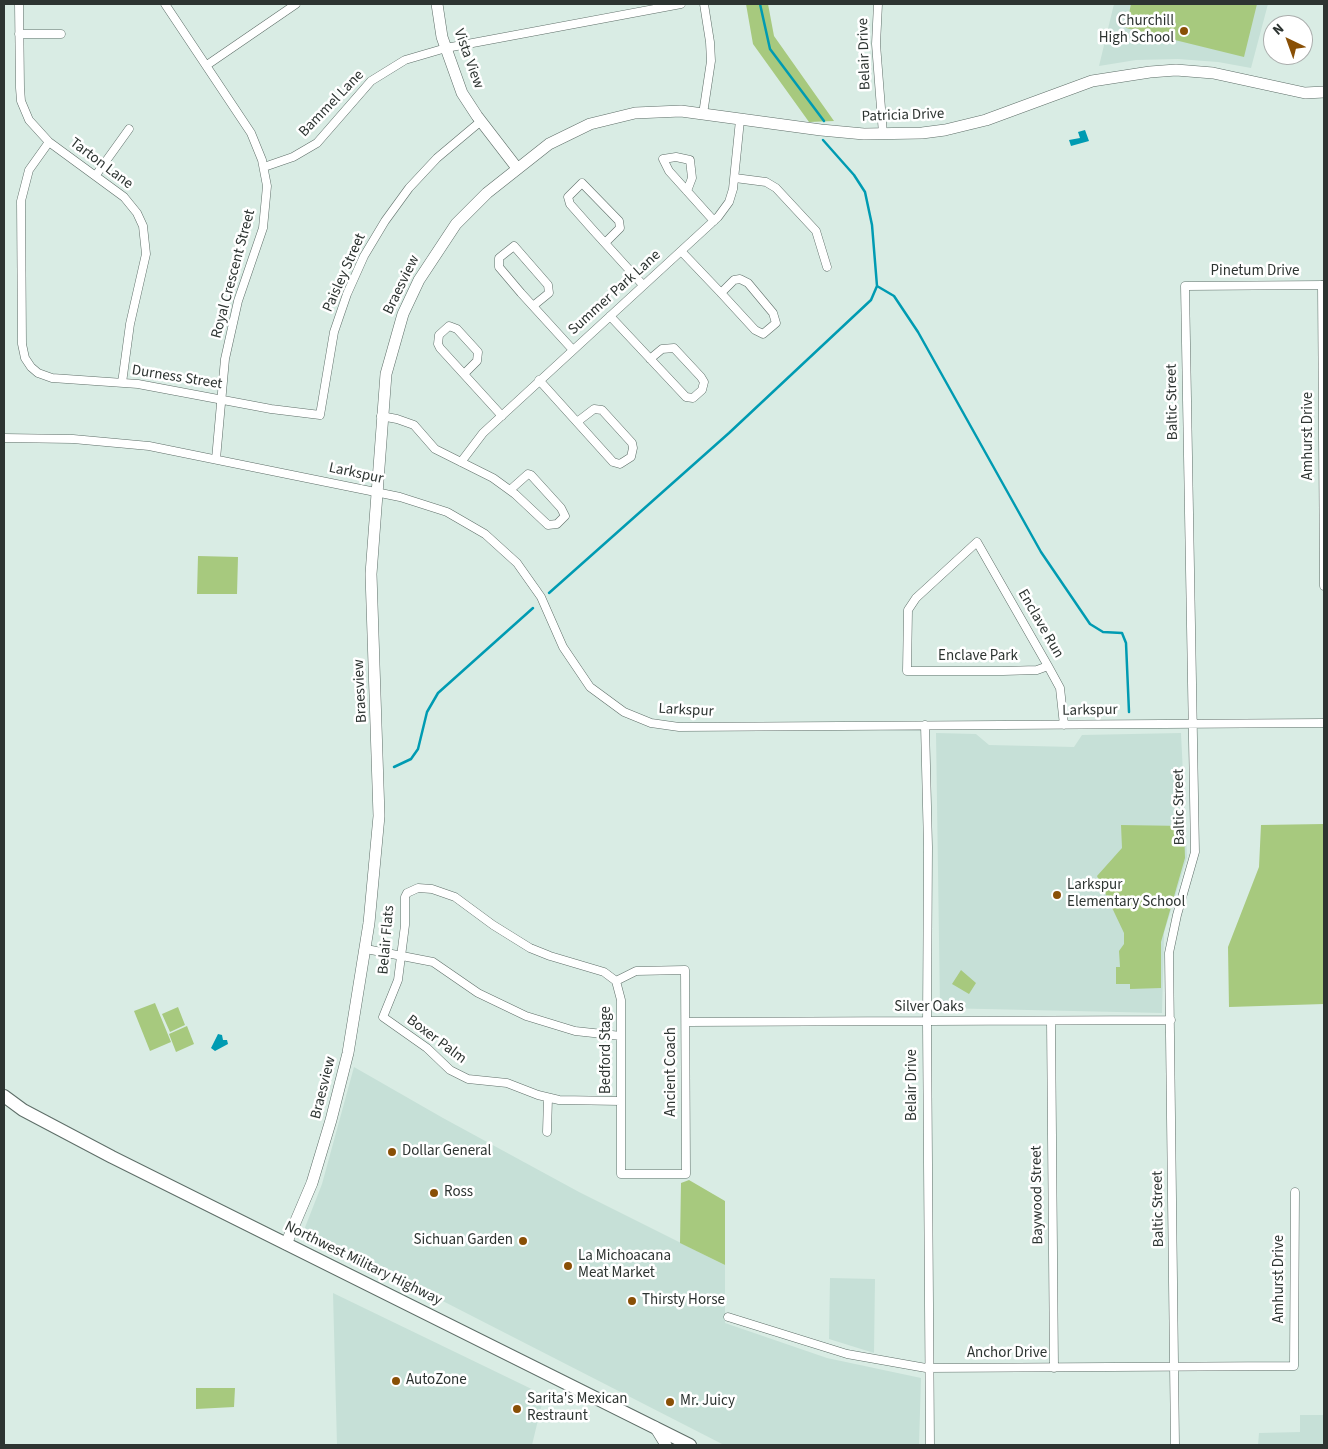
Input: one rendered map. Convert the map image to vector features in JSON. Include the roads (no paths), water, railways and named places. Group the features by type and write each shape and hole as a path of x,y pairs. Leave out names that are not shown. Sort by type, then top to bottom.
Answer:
{"main road":[{"name":"Northwest Military Highway","path":"4,1096 23,1110 286,1244 690,1445"},
{"name":"Northwest Military Highway","path":"4,1105 23,1110"}],"street":[{"name":"Tarton Lane","path":"19,4 21,102 33,126 49,142 96,175 129,202 140,219 146,240 146,254 130,324 122,382"},
{"name":"Royal Crescent Street","path":"166,4 251,133 264,167 267,192 266,214 234,315 226,359 216,459"},
{"path":"207,65 296,4"},
{"name":"Vista View","path":"437,4 446,48 462,93 481,122 517,168"},
{"name":"Bammel Lane","path":"264,167 293,157 317,143 363,89 381,74 405,60 446,48 681,4"},
{"path":"703,114 711,62 704,4"},
{"name":"Belair Drive","path":"878,4 876,44 883,134"},
{"path":"19,34 61,34"},
{"name":"Patricia Drive","path":"517,168 548,144 569,133 612,117 658,111 703,114 821,130 883,134 922,133 967,126 1012,112 1092,81 1150,72 1176,70 1212,73 1305,93 1324,92"},
{"name":"Summer Park Lane","path":"461,462 478,438 714,221 729,202 735,178 737,128 740,120"},
{"name":"Paisley Street","path":"320,415 334,332 347,294 364,256 385,221 409,188 443,152 481,122"},
{"path":"96,175 129,129"},
{"name":"Durness Street","path":"49,142 29,170 21,201 22,344 25,358 31,367 38,373 52,378 122,382 271,409 320,415"},
{"path":"688,191 692,178 690,160 676,157 663,159 669,171 714,221"},
{"name":"Braesview","path":"286,1244 312,1183 331,1120 348,1053 366,950 379,816 372,574 386,374 394,341 419,280 456,224 487,193 517,168"},
{"path":"735,178 766,182 776,188 816,231 827,267"},
{"path":"605,243 620,228 619,221 582,183 570,194 568,200 605,243 643,285"},
{"path":"533,306 548,293 548,285 514,246 497,262 499,267 533,306 573,350"},
{"path":"681,251 721,294 759,333 766,333 776,323 773,313 748,283 740,279 734,280 721,294"},
{"name":"Pinetum Drive","path":"1185,286 1323,285"},
{"name":"Amhurst Drive","path":"1323,285 1324,586"},
{"name":"Baltic Street","path":"1175,1445 1170,953 1177,915 1195,852 1185,286"},
{"path":"610,316 650,359 686,397 693,398 702,390 704,382 701,377 674,348 662,349 650,359"},
{"path":"464,374 477,361 478,352 457,329 449,326 439,335 438,344 464,374 502,416"},
{"path":"539,380 613,462 620,464 631,457 632,443 602,410 594,409 577,422"},
{"path":"382,416 410,422 435,449 494,478 532,508 548,525 557,524 565,516 562,508 531,475 528,474 510,490"},
{"name":"Larkspur","path":"4,438 73,439 142,446 377,492 400,497 447,512 485,534 526,574 541,597 563,647 580,676 600,696 637,719 679,727 1324,724"},
{"name":"Enclave Run","path":"907,671 907,618 912,603 977,542 1060,688 1064,725"},
{"name":"Enclave Park","path":"907,671 1037,670 1048,666"},
{"name":"Belair Drive","path":"925,725 928,847 927,1022 930,1445"},
{"name":"Belair Flats","path":"383,1017 396,988 405,925 404,900 407,892 418,888 425,888 455,897 511,937 530,948 567,962 596,968 608,974 616,981"},
{"path":"366,950 438,964 478,993 526,1016 575,1031 621,1036"},
{"name":"Ancient Coach","path":"616,981 636,971 685,970 686,1174 621,1174"},
{"name":"Bedford Stage","path":"616,981 621,1000 621,1174"},
{"name":"Boxer Palm","path":"383,1017 427,1048 447,1068 458,1075 479,1081 507,1083 548,1098 573,1101 621,1100"},
{"name":"Silver Oaks","path":"686,1022 1171,1020"},
{"name":"Baywood Street","path":"1050,1021 1054,1368"},
{"path":"547,1132 548,1098"},
{"name":"Amhurst Drive","path":"1294,1366 1295,1192"},
{"name":"Anchor Drive","path":"728,1316 847,1354 930,1368 1294,1366"},
{"path":"654,1427 666,1445"}],"water":[{"path":"1085,130 1089,141 1071,146 1069,140 1080,138 1078,132"},
{"path":"218,1034 222,1035 223,1040 227,1040 228,1044 215,1051 211,1048"}],"waterway":[{"path":"760,4 770,49 824,121"},
{"path":"549,593 729,433 871,300 877,286 872,225 865,192 854,175 823,140"},
{"path":"877,286 894,296 918,332 1041,552 1090,624 1103,632 1122,633 1126,643 1129,712"},
{"path":"394,767 411,759 418,749 427,712 438,693 533,608"}],"place":[{"name":"Churchill High School","path":"1184,31"},
{"name":"Larkspur Elementary School","path":"1057,895"},
{"name":"Dollar General","path":"392,1152"},
{"name":"Ross","path":"434,1193"},
{"name":"Sichuan Garden","path":"523,1241"},
{"name":"La Michoacana Meat Market","path":"568,1266"},
{"name":"Thirsty Horse","path":"632,1301"},
{"name":"AutoZone","path":"396,1381"},
{"name":"Mr. Juicy","path":"670,1402"},
{"name":"Sarita's Mexican Restraunt","path":"517,1409"}]}
